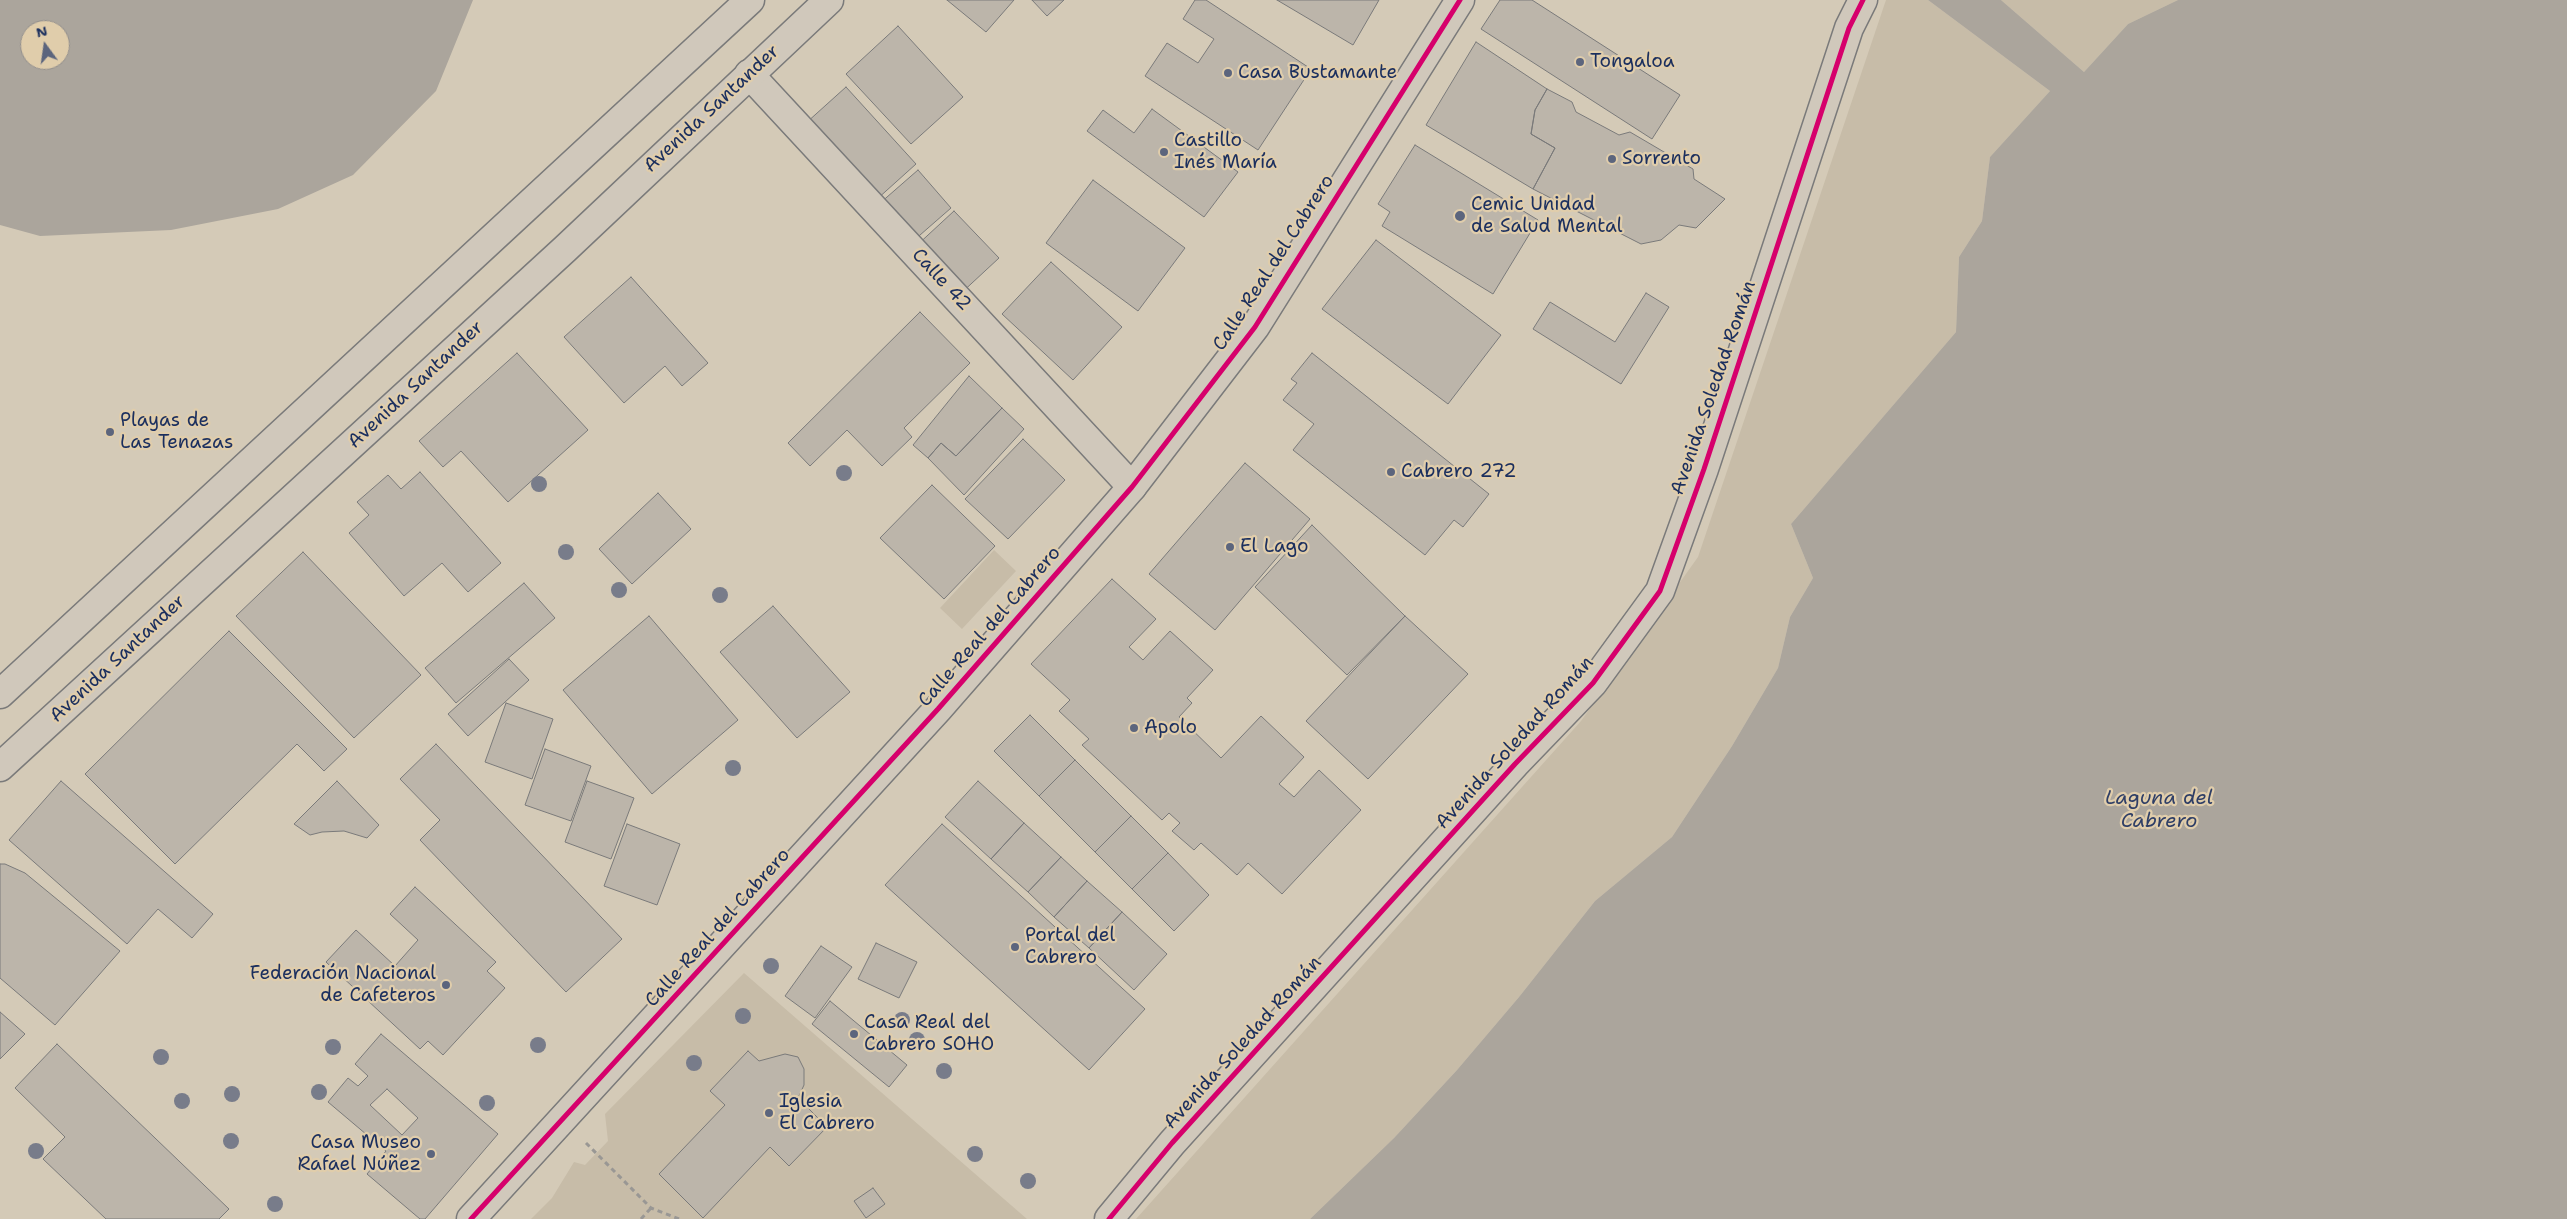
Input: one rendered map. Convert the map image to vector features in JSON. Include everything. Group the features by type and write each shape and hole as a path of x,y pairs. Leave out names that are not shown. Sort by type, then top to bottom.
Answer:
{"main road":[{"path":"0,694 750,0"},
{"name":"Avenida Santander","path":"0,767 565,249 829,0"},
{"name":"Calle Real del Cabrero","path":"471,1219 938,709 1132,487 1255,327 1460,0"},
{"name":"Avenida Soledad Román","path":"1109,1219 1198,1114 1515,764 1594,683 1660,591 1704,468 1849,28 1863,0"},
{"name":"Calle 42","path":"749,74 1132,487"}],"path":[{"path":"585,1142 651,1208 680,1219"},
{"path":"641,1219 651,1208"}],"shaded area":[{"path":"1886,0 1928,0 2050,91 1990,157 1982,221 1959,257 1956,332 1791,524 1813,578 1790,617 1778,668 1732,746 1672,837 1595,901 1519,997 1457,1070 1394,1138 1310,1219 1136,1219 1581,721 1698,557"},
{"path":"2001,0 2178,0 2128,24 2084,72"},
{"path":"994,550 1016,571 962,629 940,608"},
{"path":"744,973 1027,1219 531,1219 552,1198 574,1162 585,1165 608,1141 605,1114"}],"water":[{"path":"0,0 473,0 436,91 353,175 278,209 171,230 40,236 0,225"},
{"name":"Laguna del Cabrero","path":"1928,0 2001,0 2084,72 2128,24 2178,0 2567,0 2567,1219 1310,1219 1394,1138 1457,1070 1519,997 1595,901 1672,837 1732,746 1778,668 1790,617 1813,578 1791,524 1956,332 1959,257 1982,221 1990,157 2050,91"}],"building":[{"path":"947,0 1014,0 986,32"},
{"path":"1032,0 1064,0 1047,16"},
{"name":"Casa Bustamante","path":"1195,0 1206,0 1311,69 1258,150 1145,76 1167,43 1198,63 1214,39 1183,19"},
{"path":"1277,0 1379,0 1353,45"},
{"name":"Tongaloa","path":"1500,0 1532,0 1680,95 1652,139 1481,29"},
{"path":"898,26 963,97 911,144 846,74"},
{"path":"1476,42 1547,89 1535,110 1531,134 1555,148 1533,189 1426,125"},
{"path":"846,87 916,164 876,200 806,123"},
{"name":"Sorrento","path":"1547,89 1572,102 1576,112 1619,135 1630,132 1693,169 1694,179 1725,199 1696,228 1679,225 1661,240 1641,244 1533,189 1555,148 1531,134 1535,110"},
{"name":"Castillo Inés María","path":"1152,109 1238,172 1204,217 1087,131 1103,110 1134,133"},
{"name":"Cemic Unidad de Salud Mental","path":"1415,145 1538,220 1493,294 1382,226 1390,212 1378,204"},
{"path":"918,170 951,208 912,242 879,204"},
{"path":"1093,180 1185,248 1138,311 1046,243"},
{"path":"954,211 999,258 958,296 914,248"},
{"path":"1376,240 1501,335 1448,404 1322,309"},
{"path":"1051,262 1122,327 1073,380 1002,314"},
{"path":"631,277 708,363 682,386 665,366 624,403 564,337"},
{"path":"1646,293 1669,307 1621,384 1533,329 1550,302 1615,342"},
{"path":"920,312 970,363 904,428 912,437 882,466 847,430 810,466 788,443"},
{"path":"517,353 588,430 508,502 461,451 443,467 419,441"},
{"name":"Cabrero 272","path":"1312,353 1489,494 1463,527 1454,520 1425,555 1293,450 1314,424 1283,400 1297,383 1291,379"},
{"path":"969,376 1002,408 956,456 941,443 928,458 913,445"},
{"path":"1002,408 1024,429 964,495 928,458 941,443 956,456"},
{"path":"1023,439 1065,480 1008,539 965,499"},
{"name":"El Lago","path":"1245,463 1310,519 1215,630 1149,574"},
{"path":"420,472 501,563 468,592 442,563 404,596 349,533 369,515 357,502 388,475 401,489"},
{"path":"932,485 995,546 944,599 880,538"},
{"path":"658,493 691,529 632,584 599,549"},
{"path":"1312,525 1405,616 1347,675 1255,587"},
{"path":"303,552 421,675 354,738 236,616"},
{"name":"Apolo","path":"1112,579 1156,619 1129,647 1143,660 1170,631 1213,670 1187,698 1192,703 1179,717 1221,758 1261,716 1304,757 1279,784 1294,797 1319,770 1361,810 1282,894 1248,863 1237,875 1201,843 1194,850 1172,831 1180,823 1169,813 1162,820 1082,745 1089,739 1059,711 1070,700 1031,664"},
{"path":"524,583 555,618 456,703 425,668"},
{"path":"773,606 850,692 797,738 720,652"},
{"path":"649,616 738,720 652,794 563,690"},
{"path":"1405,616 1468,674 1368,779 1306,721"},
{"path":"229,631 347,749 324,771 297,744 175,864 85,774"},
{"path":"509,659 529,680 468,736 448,714"},
{"path":"506,703 553,719 532,779 485,762"},
{"path":"1030,715 1075,760 1039,796 994,751"},
{"path":"436,744 622,939 566,992 420,840 440,820 400,779"},
{"path":"545,749 591,766 571,821 525,805"},
{"path":"1075,760 1131,816 1095,852 1039,796"},
{"path":"61,781 213,914 192,938 158,909 127,944 9,840"},
{"path":"337,781 379,825 367,838 344,831 322,832 310,835 294,824"},
{"path":"587,781 634,798 611,859 565,842"},
{"path":"978,781 1024,823 991,859 945,817"},
{"path":"1131,816 1168,853 1132,889 1095,852"},
{"path":"1024,823 1061,857 1028,892 991,859"},
{"path":"627,824 680,844 657,905 604,886"},
{"name":"Portal del Cabrero","path":"942,824 1145,1009 1089,1070 885,885"},
{"path":"1168,853 1209,895 1174,931 1132,889"},
{"path":"1061,857 1087,881 1054,917 1028,892"},
{"path":"0,864 5,864 25,873 120,951 55,1025 0,978"},
{"path":"1087,881 1122,912 1089,948 1054,917"},
{"path":"415,887 496,962 487,971 505,988 443,1055 428,1041 420,1049 326,962 356,930 395,966 418,940 390,914"},
{"path":"1122,912 1167,954 1134,990 1089,948"},
{"path":"876,943 917,962 899,998 858,979"},
{"path":"821,946 852,967 815,1018 785,996"},
{"path":"830,1001 907,1065 889,1087 812,1024"},
{"path":"0,1012 25,1034 0,1059"},
{"path":"381,1034 498,1134 425,1219 420,1219 367,1174 386,1151 328,1102 348,1078 358,1086 368,1076 355,1064","holes":["387,1089 418,1118 402,1135 370,1105"]},
{"path":"57,1044 229,1209 219,1219 106,1219 43,1159 65,1137 15,1088"},
{"path":"748,1051 759,1061 785,1054 798,1057 804,1069 804,1085 798,1098 827,1127 789,1166 770,1147 703,1218 659,1174 725,1105 710,1091"},
{"path":"873,1188 885,1204 866,1218 854,1201"}],"cycle path":[{"path":"471,1219 938,709 1132,487 1255,327 1460,0"},
{"path":"1109,1219 1172,1143 1515,764 1593,683 1660,591 1704,469 1849,28 1863,0"}],"place":[{"name":"Tongaloa","path":"1580,62"},
{"name":"Casa Bustamante","path":"1228,73"},
{"name":"Castillo Inés María","path":"1164,152"},
{"name":"Sorrento","path":"1612,159"},
{"name":"Cemic Unidad de Salud Mental","path":"1460,216"},
{"name":"Playas de Las Tenazas","path":"110,432"},
{"name":"Cabrero 272","path":"1391,472"},
{"name":"El Lago","path":"1230,547"},
{"name":"Apolo","path":"1134,728"},
{"name":"Portal del Cabrero","path":"1015,947"},
{"name":"Federación Nacional de Cafeteros","path":"446,985"},
{"name":"Casa Real del Cabrero SOHO","path":"854,1034"},
{"name":"Iglesia El Cabrero","path":"769,1113"},
{"name":"Casa Museo Rafael Núñez","path":"431,1154"}]}
